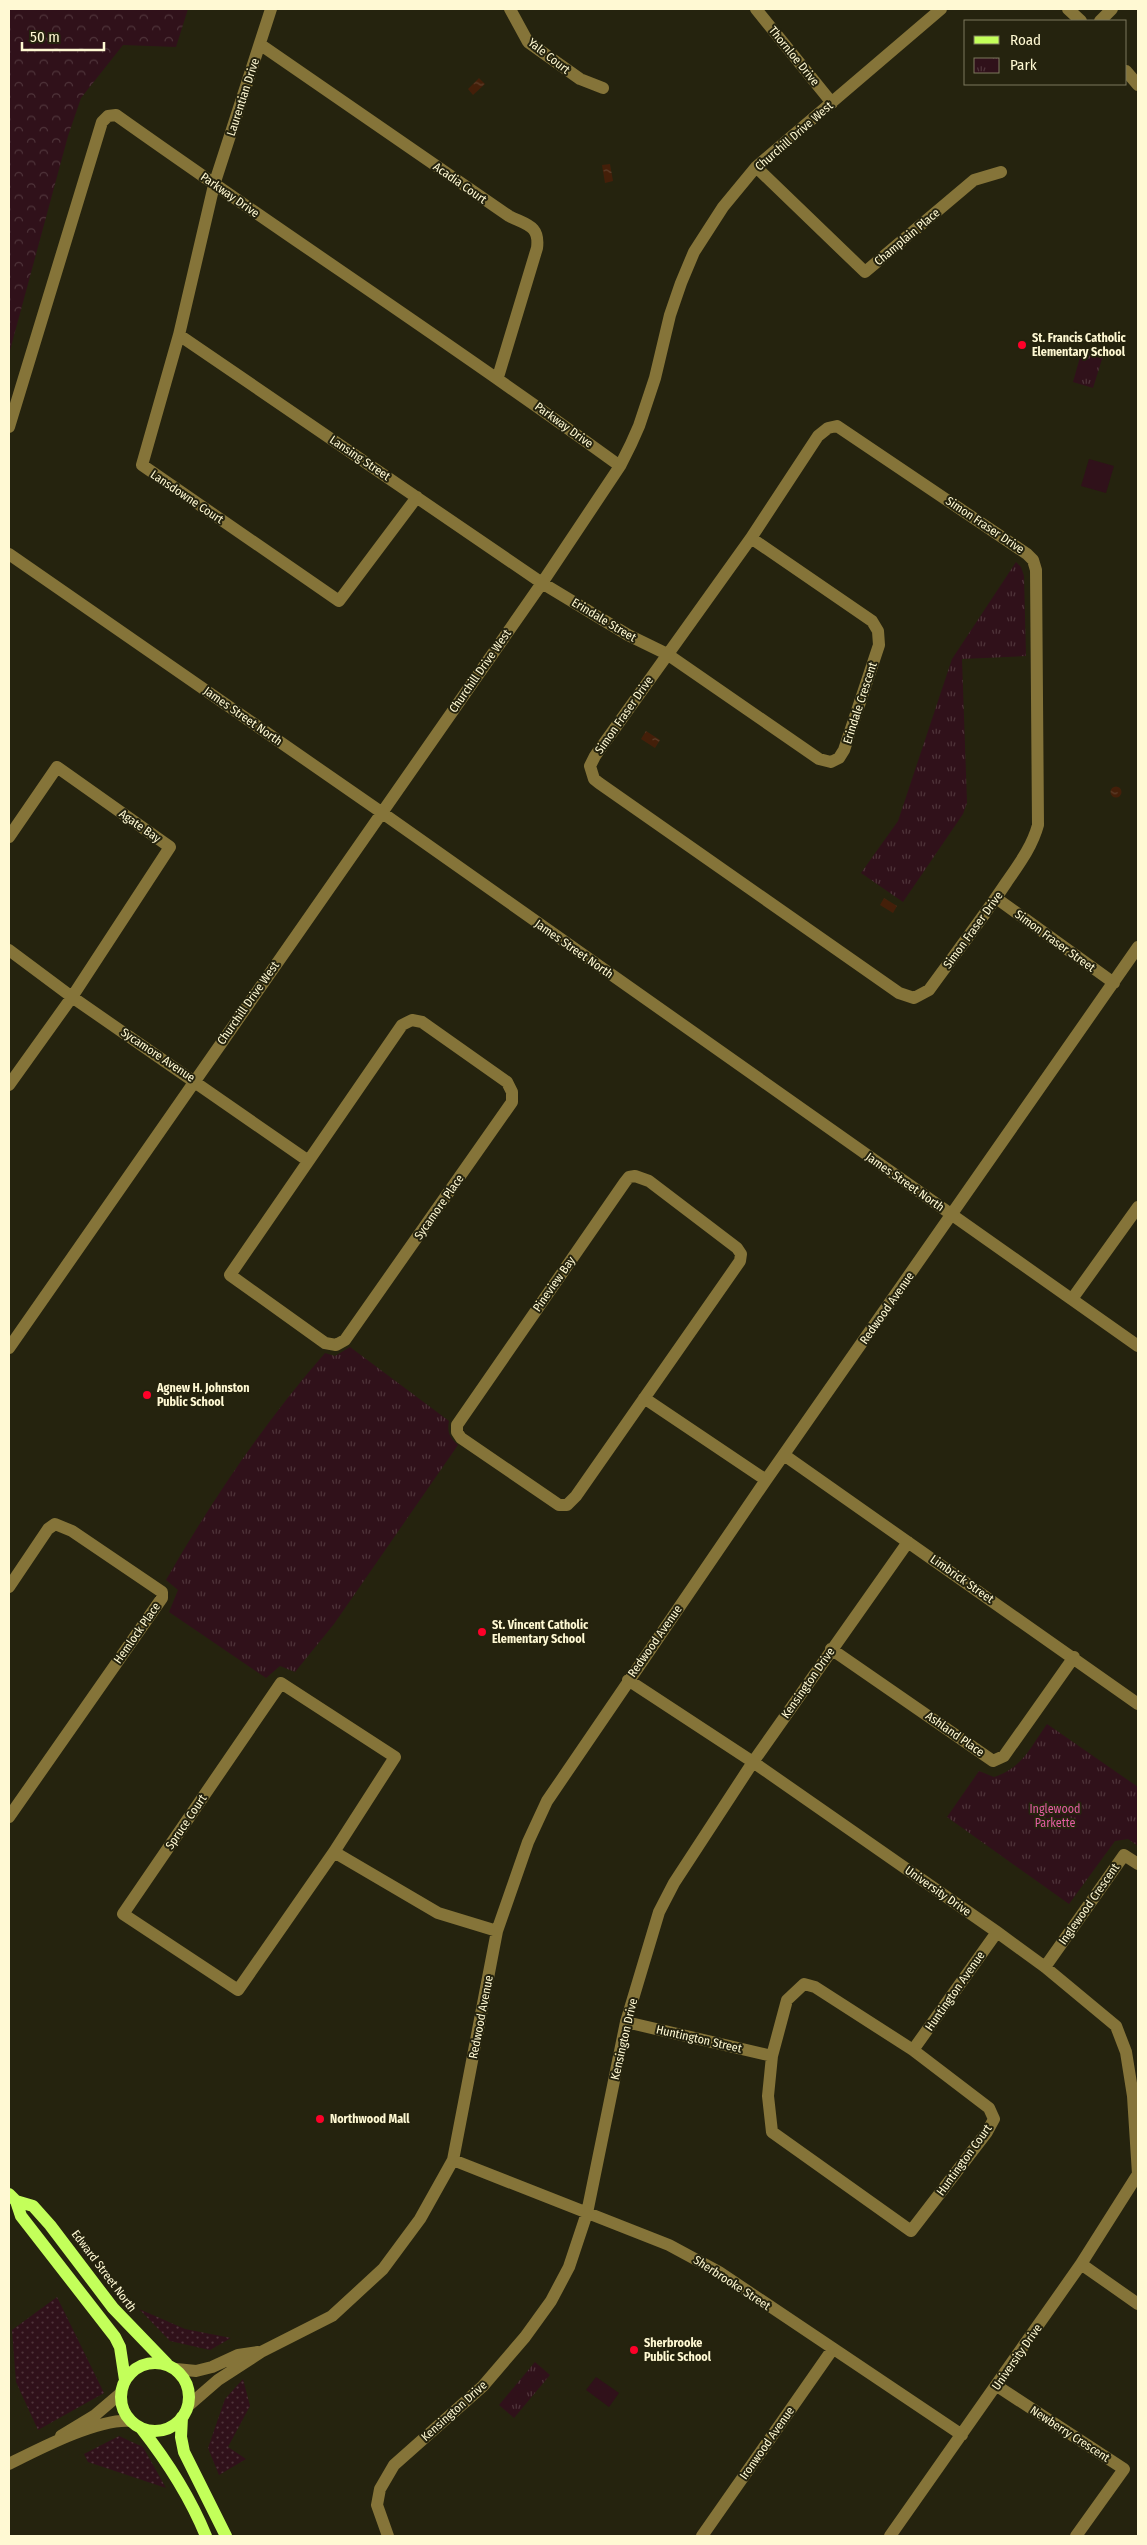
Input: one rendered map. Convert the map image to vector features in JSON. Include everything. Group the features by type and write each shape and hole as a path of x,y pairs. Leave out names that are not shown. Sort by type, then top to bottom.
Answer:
{"main road":[{"name":"Edward Street North","path":"12,2197 33,2206 50,2225 113,2308 171,2367"},
{"name":"Edward Street North","path":"12,2197 20,2216 115,2337 120,2347 125,2380"},
{"path":"206,2536 178,2480 165,2459 125,2413 120,2393 125,2380 139,2366 148,2363 171,2367 187,2386 181,2437 184,2452 226,2536"},
{"path":"136,2425 152,2431 164,2430 174,2425 185,2411"}],"street":[{"name":"Laurentian Drive","path":"214,185 261,45 271,9"},
{"name":"Yale Court","path":"510,9 528,42 580,79 602,88"},
{"name":"Thornloe Drive","path":"756,9 832,103"},
{"name":"Churchill Drive West","path":"9,1348 542,583 620,466 640,426 655,378 673,305 694,252 723,207 756,167 941,9"},
{"path":"1068,9 1080,20"},
{"path":"1101,20 1112,9"},
{"name":"Acadia Court","path":"261,45 508,216 533,228 538,236 537,248 498,377"},
{"path":"1127,72 1138,85"},
{"name":"Parkway Drive","path":"9,427 102,122 108,116 116,115 214,185 498,377 620,466"},
{"name":"Champlain Place","path":"756,167 865,272 974,180 1001,172"},
{"name":"Lansdowne Court","path":"214,185 179,335 142,466 339,601 417,497"},
{"name":"Lansing Street","path":"179,335 542,583"},
{"name":"Simon Fraser Drive","path":"837,426 997,533 1033,560 1036,570 1038,825 1031,846 930,990 920,996 908,997 828,944 599,783 591,772 592,760 667,654 751,538 818,436 828,428 837,426"},
{"name":"Erindale Crescent","path":"667,654 820,759 831,762 839,758 844,750 878,649 878,631 870,619 751,538"},
{"name":"James Street North","path":"9,554 381,812 1138,1346"},
{"name":"Erindale Street","path":"542,583 628,635 667,654"},
{"name":"Agate Bay","path":"9,837 57,767 170,847 72,997"},
{"name":"Simon Fraser Street","path":"996,898 1114,983"},
{"name":"Redwood Avenue","path":"185,2411 218,2380 261,2352 332,2316 383,2269 420,2219 453,2160 497,1932 528,1842 547,1801 766,1480 1138,947"},
{"name":"Sycamore Avenue","path":"9,950 72,997 308,1160"},
{"path":"9,1085 72,997"},
{"name":"Sycamore Place","path":"412,1020 422,1022 507,1082 512,1092 512,1102 345,1340 336,1345 325,1343 230,1276 308,1160 402,1024 412,1020"},
{"name":"Pineview Bay","path":"635,1176 649,1180 737,1248 740,1254 740,1261 644,1398 567,1505 559,1505 461,1438 457,1432 457,1425 461,1417 506,1352 625,1182 629,1177 635,1176"},
{"path":"1072,1299 1138,1207"},
{"path":"644,1398 766,1480"},
{"name":"Limbrick Street","path":"784,1456 1074,1656 1138,1704"},
{"name":"Hemlock Place","path":"9,1587 48,1529 56,1524 72,1531 162,1594 162,1598 9,1817"},
{"name":"Kensington Drive","path":"388,2536 377,2505 380,2489 394,2465 483,2386 525,2337 551,2301 569,2267 587,2213 626,2022 658,1912 674,1883 753,1762 908,1542"},
{"name":"Ashland Place","path":"831,1649 993,1761 1004,1756 1074,1656"},
{"name":"University Drive","path":"628,1680 753,1762 997,1932 1044,1967 1116,2026 1126,2052 1136,2096 1138,2174 1081,2264 890,2536"},
{"name":"Spruce Court","path":"281,1684 395,1757 334,1852 238,1990 123,1914 281,1684"},
{"path":"334,1852 438,1913 497,1932"},
{"name":"Inglewood Crescent","path":"1044,1967 1124,1855 1138,1864"},
{"name":"Huntington Avenue","path":"914,2050 997,1932"},
{"name":"Huntington Court","path":"804,1984 815,1988 914,2050 990,2108 994,2119 987,2132 911,2231 772,2132 768,2096 772,2056 787,2000 804,1984"},
{"name":"Huntington Street","path":"626,2022 772,2056"},
{"name":"Sherbrooke Street","path":"453,2160 669,2245 719,2272 962,2436"},
{"path":"1081,2264 1138,2304"},
{"name":"Ironwood Avenue","path":"702,2536 832,2350"},
{"name":"Redwood Avenue","path":"171,2367 196,2371 212,2367 238,2356 261,2352"},
{"name":"Newberry Crescent","path":"997,2386 1124,2469 1076,2536"},
{"path":"53,2442 76,2425 94,2416 120,2393"},
{"path":"9,2464 53,2442 99,2426 121,2420 136,2425"}],"green space":[{"path":"9,9 188,9 176,47 123,45 81,98 68,136 9,354"},
{"path":"1082,350 1103,356 1093,388 1073,382"},
{"path":"1089,459 1114,466 1106,493 1081,486"},
{"path":"1016,562 1021,567 1024,576 1026,656 962,659 967,803 963,814 903,902 861,873 898,821 952,659"},
{"path":"350,1347 449,1421 449,1434 458,1445 334,1624 295,1672 280,1666 266,1678 169,1612 178,1590 166,1580 220,1491 281,1407 325,1353 335,1356"},
{"name":"Inglewood Parkette","path":"1047,1724 1138,1787 1138,1846 1128,1839 1115,1841 1069,1904 947,1817 979,1771 994,1777 1012,1768 1025,1756"},
{"path":"57,2297 104,2393 38,2430 16,2382 12,2330"},
{"path":"139,2309 185,2329 231,2338 210,2350 170,2341"},
{"path":"535,2362 550,2375 514,2418 499,2405"},
{"path":"596,2377 619,2393 609,2407 586,2390"},
{"path":"243,2379 250,2406 228,2447 246,2459 219,2475 208,2448 225,2399"},
{"path":"119,2436 143,2447 166,2488 88,2462 84,2454"}],"water":[{"path":"479,78 485,84 473,95 468,89"},
{"path":"610,164 613,181 605,183 602,165"},
{"path":"646,731 660,740 655,748 641,739"},
{"path":"1116,786 1122,792 1116,798 1110,792"},
{"path":"884,898 897,906 893,913 880,905"}],"place":[{"name":"St. Francis Catholic Elementary School","path":"1022,345"},
{"name":"Agnew H. Johnston Public School","path":"147,1395"},
{"name":"St. Vincent Catholic Elementary School","path":"482,1632"},
{"name":"Northwood Mall","path":"320,2119"},
{"name":"Sherbrooke Public School","path":"634,2350"}]}
